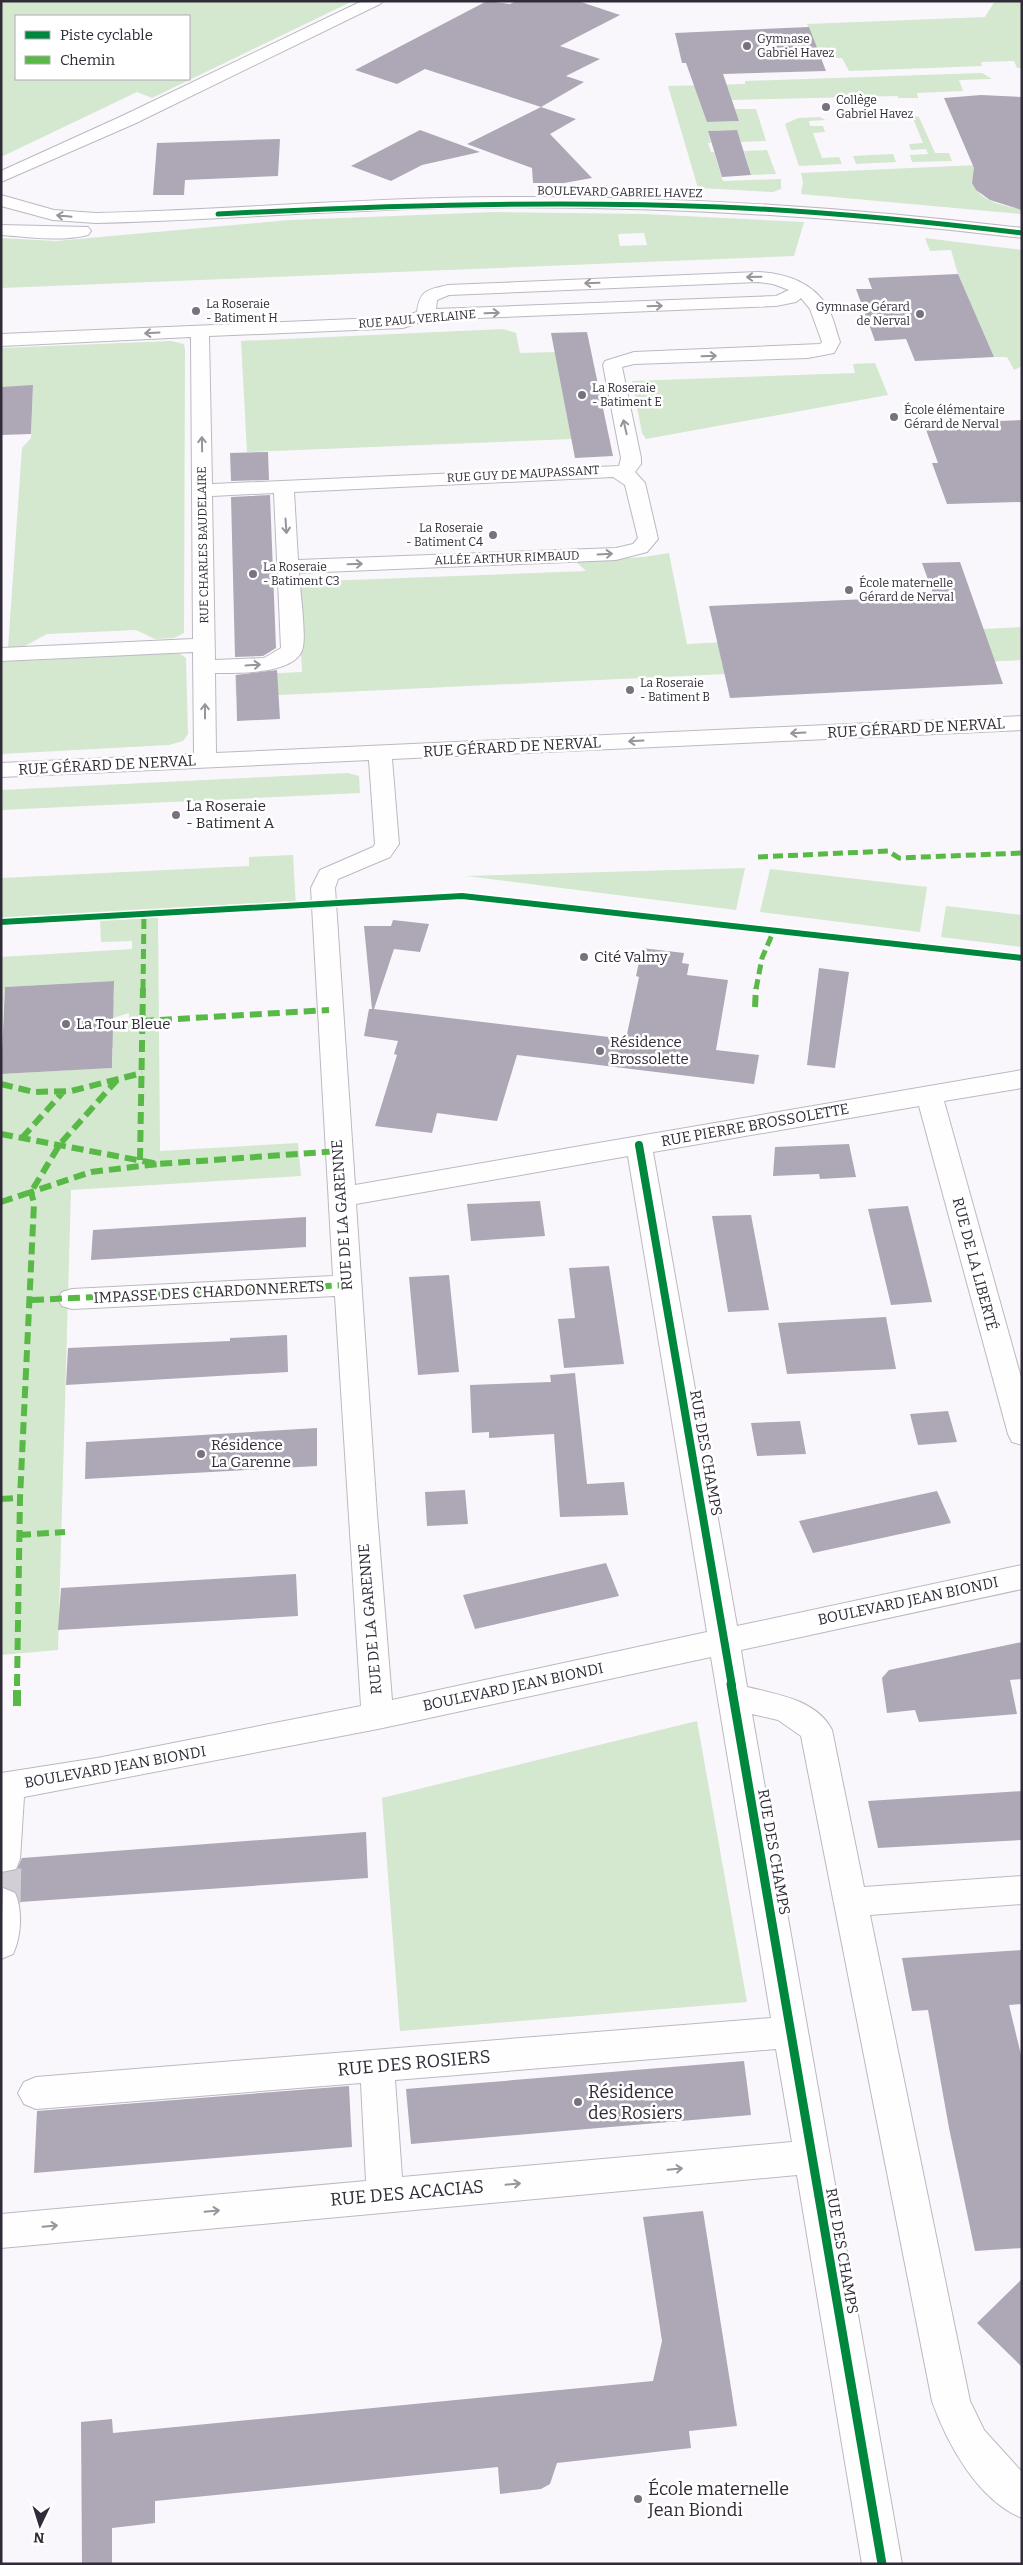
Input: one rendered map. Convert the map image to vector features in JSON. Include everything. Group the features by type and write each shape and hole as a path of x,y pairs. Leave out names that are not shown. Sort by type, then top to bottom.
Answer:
{"street":[{"path":"1,177 128,120 375,1"},
{"path":"1,191 26,183 128,120"},
{"path":"26,183 23,193 27,203 40,212"},
{"name":"BOULEVARD GABRIEL HAVEZ","path":"1,200 40,212 88,218 451,203 668,203 886,217 1022,233"},
{"name":"BOULEVARD GABRIEL HAVEZ","path":"1,229 32,232 82,231 218,214"},
{"path":"426,316 428,299 433,294 456,289 758,277 780,279 800,290 818,306 830,342 827,349 808,352 634,358 616,362 612,366 631,458 630,464 624,473"},
{"name":"RUE PAUL VERLAINE","path":"1,340 403,322 426,316 776,301 790,298 800,290"},
{"name":"RUE CHARLES BAUDELAIRE","path":"200,331 205,760"},
{"name":"RUE GUY DE MAUPASSANT","path":"202,490 599,470 624,473"},
{"name":"ALLÉE ARTHUR RIMBAUD","path":"289,567 630,552 640,548 648,539 638,490 630,477 624,473"},
{"path":"204,667 268,664 278,662 290,654 292,648 284,486"},
{"path":"1,655 204,645"},
{"name":"RUE GÉRARD DE NERVAL","path":"1,770 1022,722"},
{"name":"RUE DE LA GARENNE","path":"378,1716 371,1644 341,1197 323,888 328,875 382,852 387,844 380,753"},
{"name":"RUE PIERRE BROSSOLETTE","path":"341,1197 1022,1078"},
{"name":"RUE DE LA LIBERTÉ","path":"929,1095 1022,1434"},
{"name":"RUE DES CHAMPS","path":"639,1145 882,2564"},
{"name":"IMPASSE DES CHARDONNERETS","path":"72,1299 347,1285"},
{"name":"BOULEVARD JEAN BIONDI","path":"5,1786 96,1772 378,1716 1022,1577"},
{"path":"733,1696 796,1714 809,1721 816,1730 951,2401 957,2420 968,2442 980,2458 1022,2498"},
{"path":"4,1860 5,1786"},
{"path":"851,1902 1022,1890"},
{"path":"1,1944 3,1903"},
{"name":"RUE DES ROSIERS","path":"36,2093 791,2032"},
{"path":"377,2066 385,2195"},
{"name":"RUE DES ACACIAS","path":"1,2231 812,2157"}],"green space":[{"path":"1,1 353,1 190,80 190,15 15,15 15,80 189,80 152,98 137,92 1,157"},
{"path":"995,1 1022,1 1022,68 1017,68 1014,61 981,62 982,66 849,71 842,58 821,58 807,24 985,17"},
{"path":"982,73 992,79 959,80 963,91 917,93 918,98 899,98 897,96 732,100 728,89 698,90 709,122 739,121 735,109 756,109 766,141 741,142 736,130 708,131 711,143 708,143 711,152 714,152 723,181 781,179 781,189 773,192 698,188 668,86 745,84 745,81"},
{"path":"904,113 919,117 935,153 949,153 952,161 912,162 910,155 928,154 926,149 911,150 909,144 923,143 912,116 895,117"},
{"path":"820,117 825,120 809,121 810,126 823,126 825,132 813,133 822,158 839,157 842,164 799,166 785,124 798,118"},
{"path":"767,150 776,174 751,175 744,151"},
{"path":"893,154 896,162 856,164 853,156"},
{"path":"978,165 972,180 979,193 992,201 1022,209 1022,214 801,194 803,182 801,173"},
{"path":"497,212 644,214 804,222 794,256 1,288 1,238 56,241 290,220","holes":["644,233 647,245 620,246 618,234"]},
{"path":"925,238 1022,250 1022,366 1014,370 1007,357 994,357 958,274 951,250 930,251"},
{"path":"503,329 516,333 520,353 555,352 572,439 247,452 241,341"},
{"path":"171,341 184,344 185,349 184,633 174,638 155,639 136,630 47,634 21,648 8,648 22,448 31,438 33,386 1,387 1,348"},
{"path":"875,363 888,395 646,439 642,433 632,381 855,373 853,364"},
{"path":"669,553 687,644 1022,627 1022,660 236,697 235,675 302,672 297,582 586,571 575,561 644,557"},
{"path":"180,654 186,658 188,734 183,741 169,745 1,754 1,662"},
{"path":"348,773 359,776 360,793 1,810 1,790"},
{"path":"293,855 296,907 158,915 160,1151 298,1143 301,1176 71,1190 58,1650 1,1655 1,1074 112,1068 113,1048 109,1048 110,1030 128,1032 129,1013 110,1019 111,1000 114,1000 114,981 5,987 1,1045 1,957 132,949 132,941 101,942 100,918 1,923 1,878 249,866 249,857"},
{"path":"745,868 736,910 466,876"},
{"path":"770,869 927,887 920,932 760,912"},
{"path":"946,906 1022,915 1022,947 941,937"},
{"path":"697,1721 747,2002 400,2031 382,1798"}],"building":[{"path":"487,1 510,4 516,1 578,1 620,15 560,46 600,59 566,76 584,82 541,107 425,69 397,84 355,70"},
{"name":"Gymnase Gabriel Havez","path":"809,27 826,71 723,74 739,121 707,122 686,63 682,63 675,33"},
{"path":"981,95 1022,97 1022,210 990,200 976,190 972,183 974,168 944,98"},
{"path":"541,107 576,119 550,134 592,178 564,183 533,183 532,168 467,144"},
{"path":"420,130 480,152 422,165 391,181 351,166"},
{"path":"737,130 751,175 722,177 708,131"},
{"path":"280,139 278,176 185,180 184,195 153,195 157,143"},
{"name":"Gymnase Gérard de Nerval","path":"958,274 994,357 915,361 906,339 875,341 856,289 872,289 868,278"},
{"path":"587,332 613,456 575,458 551,333"},
{"path":"33,385 31,434 1,435 1,387"},
{"path":"1022,420 1022,502 947,504 932,463 938,463 924,424"},
{"path":"268,452 269,480 231,481 230,453"},
{"name":"La Roseraie - Batiment C3","path":"270,495 276,648 263,656 235,657 231,497"},
{"path":"960,562 1003,684 730,698 709,606 934,596 922,563"},
{"path":"277,670 280,719 237,721 236,675"},
{"path":"393,920 429,924 420,952 394,949 374,1009 626,1039 639,977 636,976 642,948 684,953 682,963 689,964 687,975 728,980 716,1050 759,1055 754,1084 517,1055 497,1121 437,1113 432,1133 375,1126 397,1055 394,1054 398,1041 364,1036 369,1009 372,1009 364,926 391,926"},
{"path":"819,968 849,972 835,1068 807,1065"},
{"name":"La Tour Bleue","path":"114,981 112,1068 1,1074 5,987"},
{"path":"849,1144 856,1177 820,1179 819,1174 773,1176 775,1147"},
{"path":"540,1201 545,1236 471,1241 467,1204"},
{"path":"908,1206 932,1302 891,1305 868,1209"},
{"path":"751,1215 769,1310 728,1312 712,1216"},
{"path":"306,1217 306,1247 91,1260 93,1230"},
{"path":"609,1266 624,1364 564,1368 558,1319 575,1318 569,1268"},
{"path":"449,1275 459,1372 418,1375 409,1277"},
{"path":"886,1317 896,1369 787,1374 778,1323"},
{"path":"287,1335 288,1372 66,1385 68,1348 230,1341 230,1338"},
{"path":"575,1373 587,1484 624,1482 628,1515 560,1517 554,1434 489,1438 489,1432 472,1433 470,1385 551,1382 550,1375"},
{"path":"948,1411 957,1442 918,1445 910,1414"},
{"path":"800,1421 806,1454 757,1456 751,1423"},
{"name":"Résidence La Garenne","path":"317,1428 317,1466 85,1479 86,1442"},
{"path":"465,1490 468,1524 427,1526 425,1492"},
{"path":"937,1491 951,1523 813,1553 799,1521"},
{"path":"606,1563 619,1596 475,1629 463,1595"},
{"path":"296,1574 298,1616 58,1630 61,1588"},
{"path":"1022,1642 1022,1679 1010,1680 1017,1714 919,1722 915,1710 887,1713 882,1678 889,1670"},
{"path":"1022,1791 1022,1840 878,1848 868,1801"},
{"path":"366,1832 368,1878 20,1902 16,1891 4,1886 1,1888 1,1874 16,1871 22,1858"},
{"path":"1022,1950 1022,2004 1009,2005 1022,2059 1022,2248 975,2251 949,2128 928,2010 912,2011 902,1958"},
{"name":"Résidence des Rosiers","path":"744,2061 751,2115 411,2144 406,2089"},
{"path":"349,2086 352,2147 34,2173 37,2111"},
{"path":"703,2211 737,2426 689,2431 691,2448 557,2463 550,2484 541,2489 500,2494 498,2467 155,2501 155,2523 112,2528 112,2564 82,2564 81,2422 112,2419 113,2433 653,2381 662,2341 643,2217"},
{"path":"1022,2279 1022,2367 977,2323"}],"tunnel":[{"path":"3,1903 4,1859"}],"marked path":[{"path":"758,857 888,851 899,858 1022,853"},
{"path":"140,1160 144,913"},
{"path":"755,1007 759,967 765,948 774,930"},
{"path":"142,1021 329,1010"},
{"path":"1,1084 34,1092 71,1091 142,1073"},
{"path":"1,1202 31,1192 60,1144 117,1080"},
{"path":"22,1138 63,1092"},
{"path":"1,1134 158,1164 339,1151"},
{"path":"17,1706 20,1498 34,1203 31,1192 91,1172 158,1164"},
{"path":"32,1300 347,1285"},
{"path":"1,1499 20,1498"},
{"path":"19,1535 65,1532"}],"cycle path":[{"path":"218,214 420,205 620,204 820,212 1022,233"},
{"path":"1,922 462,896 1022,958"},
{"path":"639,1145 882,2564"}],"place":[{"name":"Gymnase Gabriel Havez","path":"747,46"},
{"name":"Collège Gabriel Havez","path":"826,107"},
{"name":"La Roseraie - Batiment H","path":"196,311"},
{"name":"Gymnase Gérard de Nerval","path":"920,314"},
{"name":"La Roseraie - Batiment E","path":"582,395"},
{"name":"École élémentaire Gérard de Nerval","path":"894,417"},
{"name":"La Roseraie - Batiment C4","path":"493,535"},
{"name":"La Roseraie - Batiment C3","path":"253,574"},
{"name":"École maternelle Gérard de Nerval","path":"849,590"},
{"name":"La Roseraie - Batiment B","path":"630,690"},
{"name":"La Roseraie - Batiment A","path":"176,815"},
{"name":"Cité Valmy","path":"584,957"},
{"name":"La Tour Bleue","path":"66,1024"},
{"name":"Résidence Brossolette","path":"600,1051"},
{"name":"Résidence La Garenne","path":"201,1454"},
{"name":"Résidence des Rosiers","path":"578,2102"},
{"name":"École maternelle Jean Biondi","path":"638,2499"}]}
